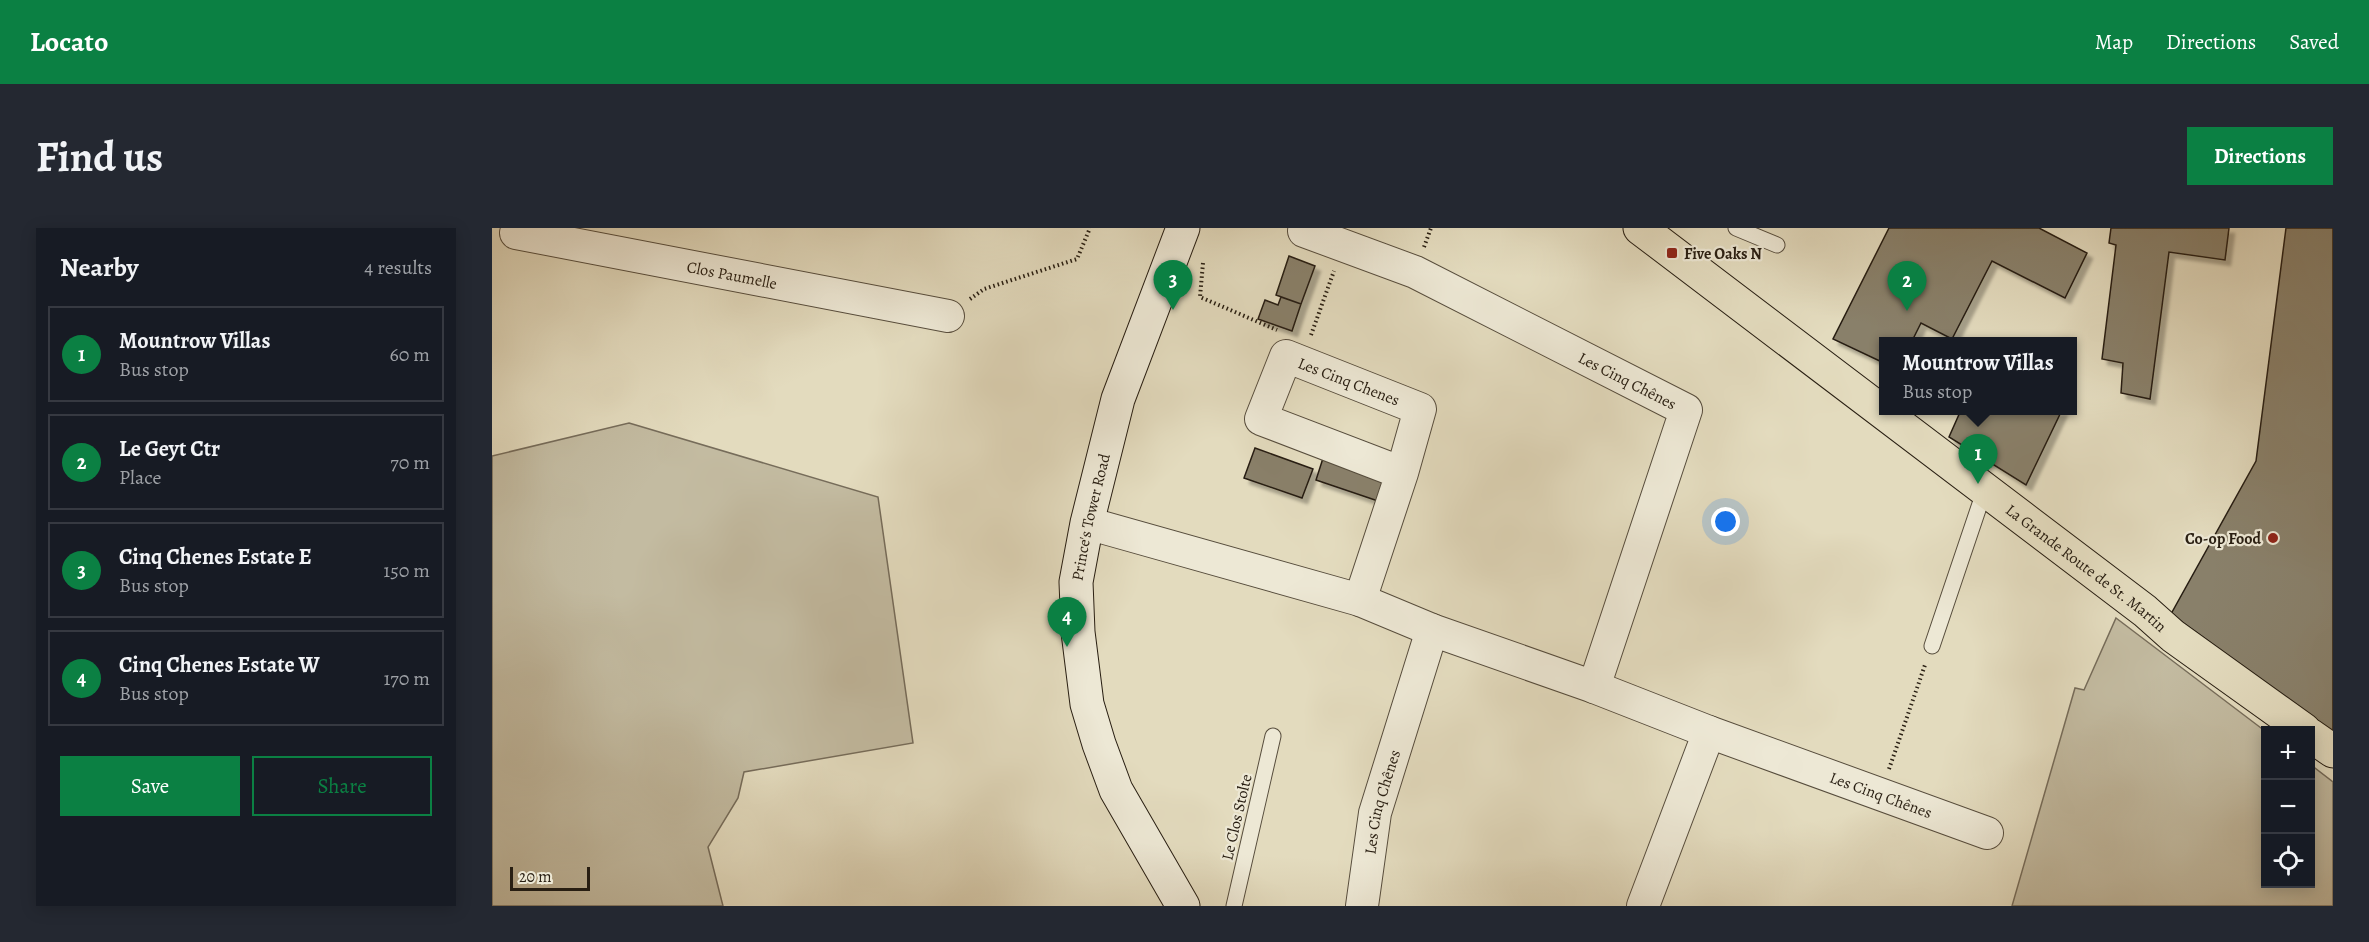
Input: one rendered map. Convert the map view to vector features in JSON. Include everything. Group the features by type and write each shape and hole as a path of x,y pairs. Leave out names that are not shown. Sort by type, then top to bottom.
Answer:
{"main road":[{"name":"La Grande Route de St. Martin","path":"1640,228 1879,409"},
{"name":"Prince's Tower Road","path":"1182,232 1118,399 1087,523 1076,582 1078,632 1088,704 1099,744 1116,790 1182,906"},
{"name":"La Grande Route de St. Martin","path":"1887,415 2145,611 2173,636 2298,726"},
{"path":"2315,738 2333,751"}],"street":[{"name":"Les Cinq Chênes","path":"1304,231 1415,272 1686,410 1594,687"},
{"name":"Clos Paumelle","path":"508,233 948,316"},
{"name":"Les Cinq Chenes","path":"1360,600 1402,473 1420,409 1294,359 1261,419 1402,473"},
{"path":"1087,523 1360,600"},
{"name":"Les Cinq Chênes","path":"1360,600 1432,630 1594,687 1708,732 1987,833"},
{"name":"Les Cinq Chênes","path":"1362,906 1375,813 1432,630"},
{"path":"1643,906 1708,732"}],"lane":[{"path":"1736,228 1777,245"},
{"path":"1932,646 1985,489"},
{"name":"Le Clos Stolte","path":"1234,906 1273,736"}],"path":[{"path":"948,316 984,289 1077,259 1090,228"},
{"path":"1182,232 1206,243 1200,297 1277,330 1294,359"},
{"path":"1294,359 1343,245"},
{"path":"1880,795 1932,646"}],"shaded area":[{"path":"629,423 878,497 913,743 744,772 738,798 708,847 723,906 492,906 492,456"},
{"path":"2116,618 2261,728 2261,888 2315,888 2315,768 2333,782 2333,906 2012,906 2075,688 2084,690"}],"building":[{"path":"1889,228 2039,228 2087,253 2065,298 1992,261 1953,337 1948,337 1921,323 1914,337 1879,337 1879,361 1833,339"},
{"path":"2111,228 2229,228 2225,260 2169,252 2150,399 2121,393 2123,363 2102,359 2116,245 2109,243"},
{"name":"Co-op Food","path":"2286,228 2333,228 2333,732 2171,614 2256,461"},
{"path":"1289,256 1315,266 1301,304 1276,295"},
{"path":"1281,297 1301,304 1292,331 1258,319 1265,300 1278,305"},
{"path":"1959,415 2060,415 2026,485 1949,437"},
{"path":"1255,448 1313,469 1302,498 1244,478"},
{"path":"1325,452 1390,474 1381,502 1316,480"}],"place":[{"name":"Five Oaks N","path":"1672,253"},
{"name":"Cinq Chenes Estate E","path":"1173,310"},
{"name":"Le Geyt Ctr","path":"1907,311"},
{"name":"Mountrow Villas","path":"1978,484"},
{"name":"Co-op Food","path":"2273,538"},
{"name":"Cinq Chenes Estate W","path":"1067,647"}]}
